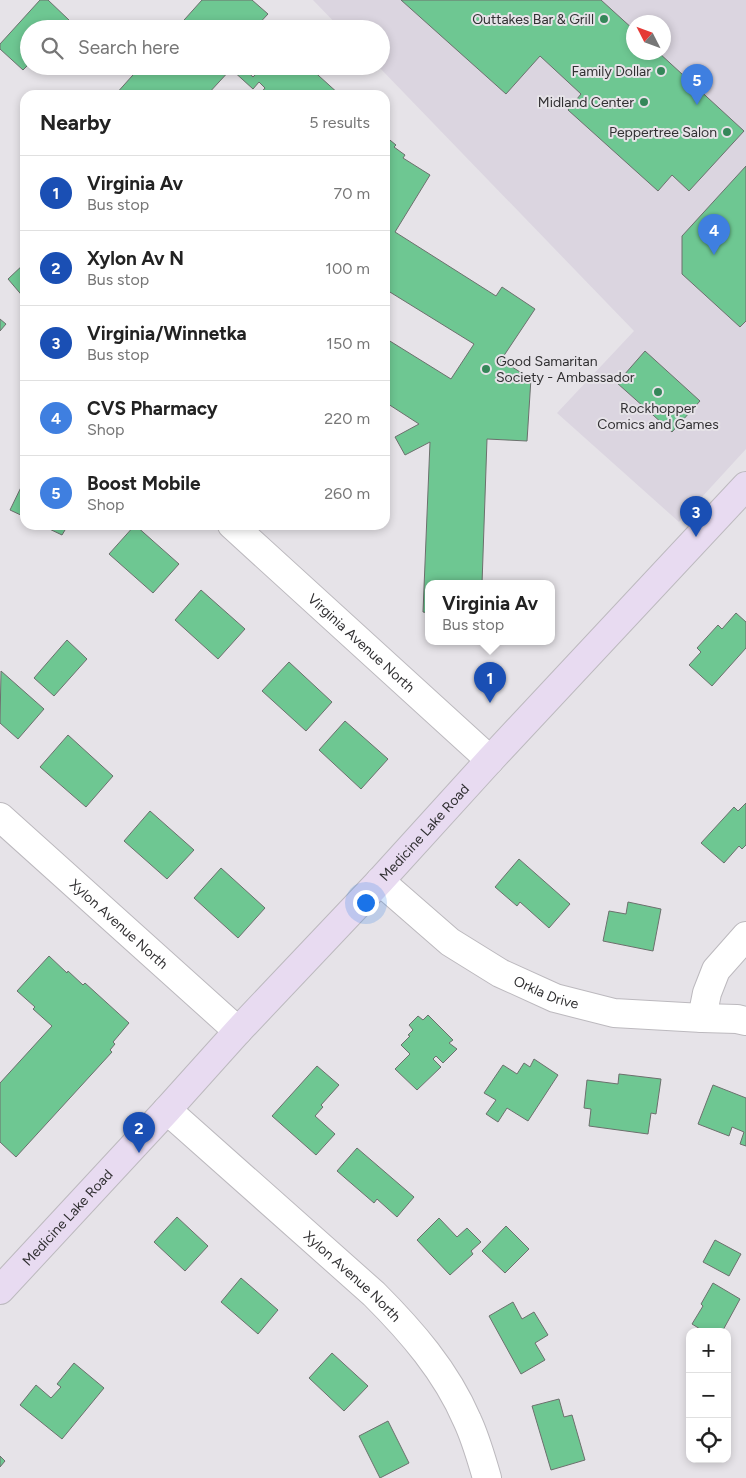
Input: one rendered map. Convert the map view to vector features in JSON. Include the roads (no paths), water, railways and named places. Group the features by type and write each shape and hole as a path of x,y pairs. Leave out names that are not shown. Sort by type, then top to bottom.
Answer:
{"street":[{"name":"Medicine Lake Road","path":"0,1290 238,1031 380,881 490,760 746,486"},
{"name":"Virginia Avenue North","path":"237,530 490,760"},
{"name":"Xylon Avenue North","path":"0,817 238,1031"},
{"name":"Orkla Drive","path":"380,881 450,942 500,973 555,998 614,1012 746,1021"},
{"path":"702,1018 707,993 716,970 746,936"},
{"name":"Xylon Avenue North","path":"167,1110 374,1294 397,1317 437,1366 454,1393 478,1447 487,1478"}],"place":[{"name":"Outtakes Bar & Grill","path":"604,19"},
{"name":"Family Dollar","path":"661,71"},
{"name":"Midland Center","path":"644,102"},
{"name":"Boost Mobile","path":"697,105"},
{"name":"Peppertree Salon","path":"727,132"},
{"name":"CVS Pharmacy","path":"714,255"},
{"name":"Good Samaritan Society - Ambassador","path":"486,369"},
{"name":"Rockhopper Comics and Games","path":"658,392"},
{"name":"Virginia/Winnetka","path":"696,537"},
{"name":"Virginia Av","path":"490,703"},
{"name":"Xylon Av N","path":"139,1153"}]}
